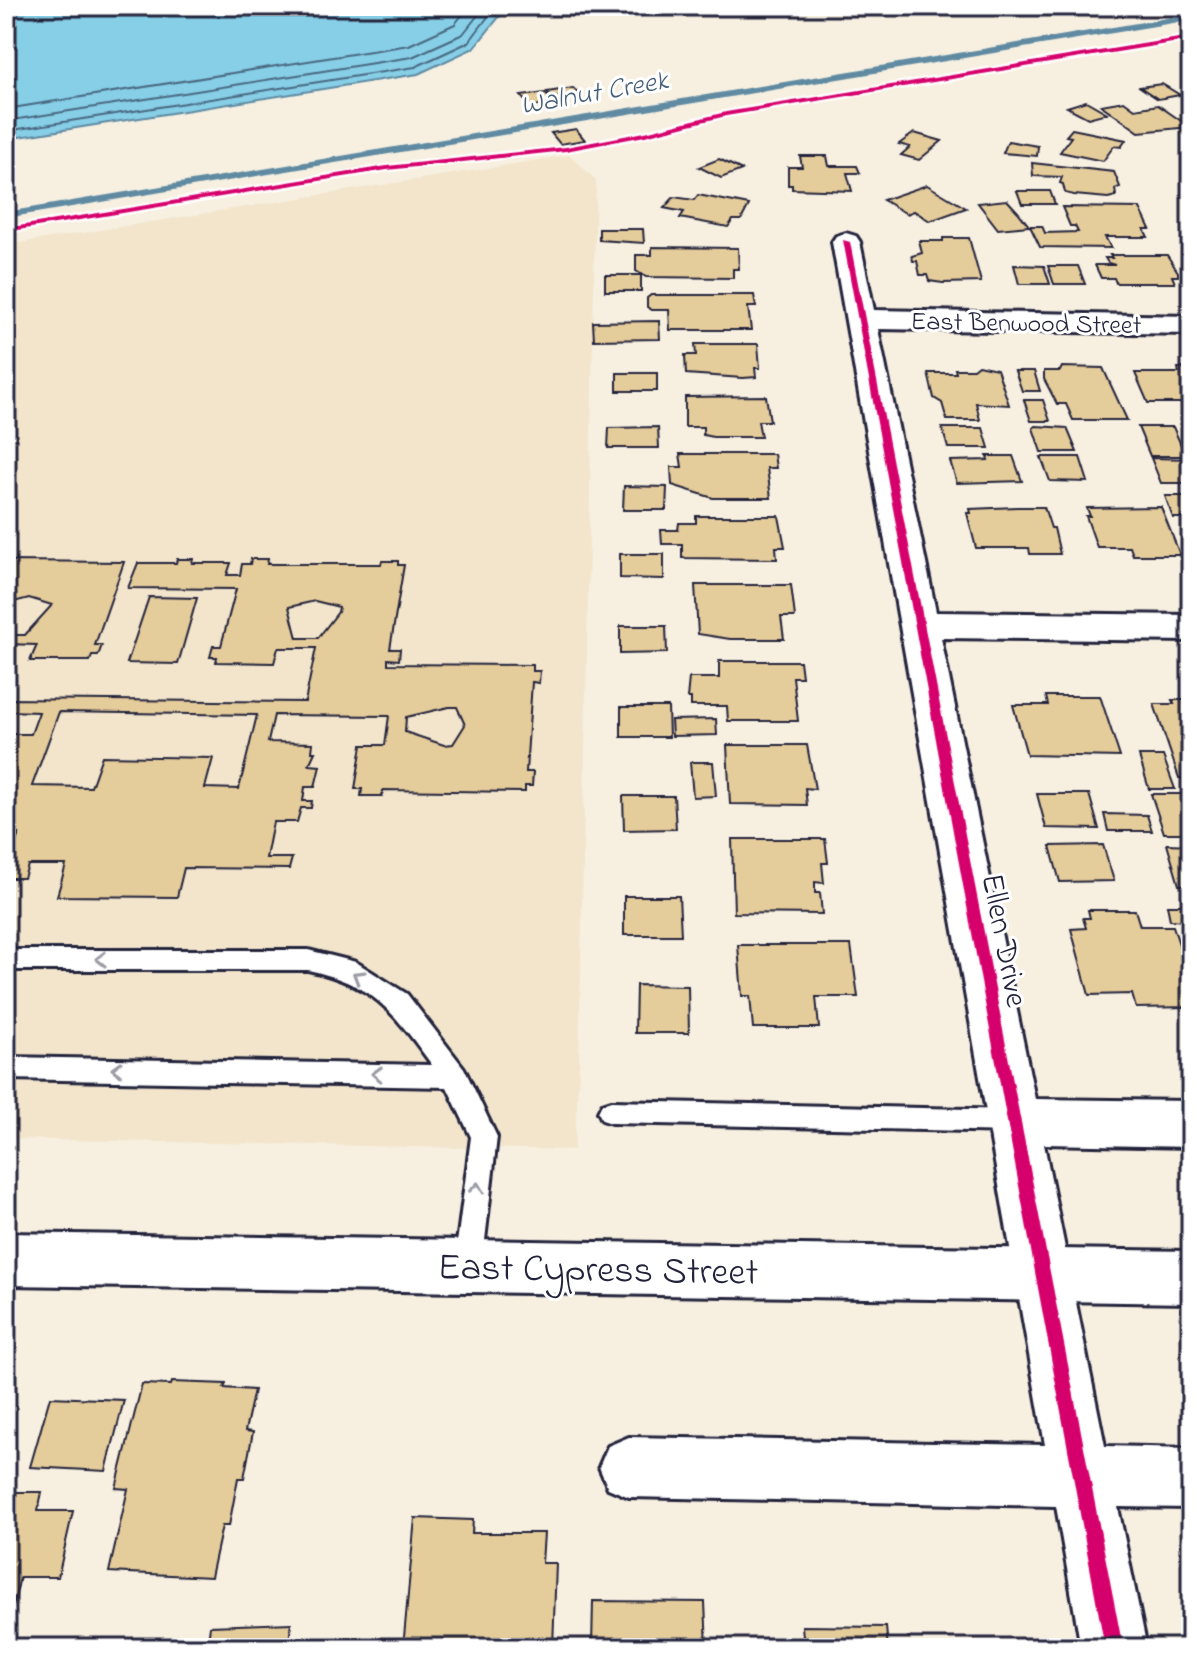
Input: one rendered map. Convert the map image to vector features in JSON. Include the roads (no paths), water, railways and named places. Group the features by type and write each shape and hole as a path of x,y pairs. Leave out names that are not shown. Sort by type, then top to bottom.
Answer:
{"street":[{"name":"Ellen Drive","path":"846,242 1114,1648"},
{"name":"East Benwood Street","path":"861,319 1191,325"},
{"path":"919,625 1191,628"},
{"path":"1014,1121 1191,1124"},
{"name":"East Cypress Street","path":"6,1259 1191,1277"},
{"path":"629,1467 1191,1478"}],"lane":[{"path":"6,960 308,960 348,969 398,1001 455,1076 484,1137 468,1266"},
{"path":"6,1068 455,1076"},
{"path":"611,1112 1014,1121"}],"water":[{"path":"6,6 504,6 504,11 474,48 418,74 6,139"}],"waterway":[{"name":"Walnut Creek","path":"6,215 1191,17"}]}
